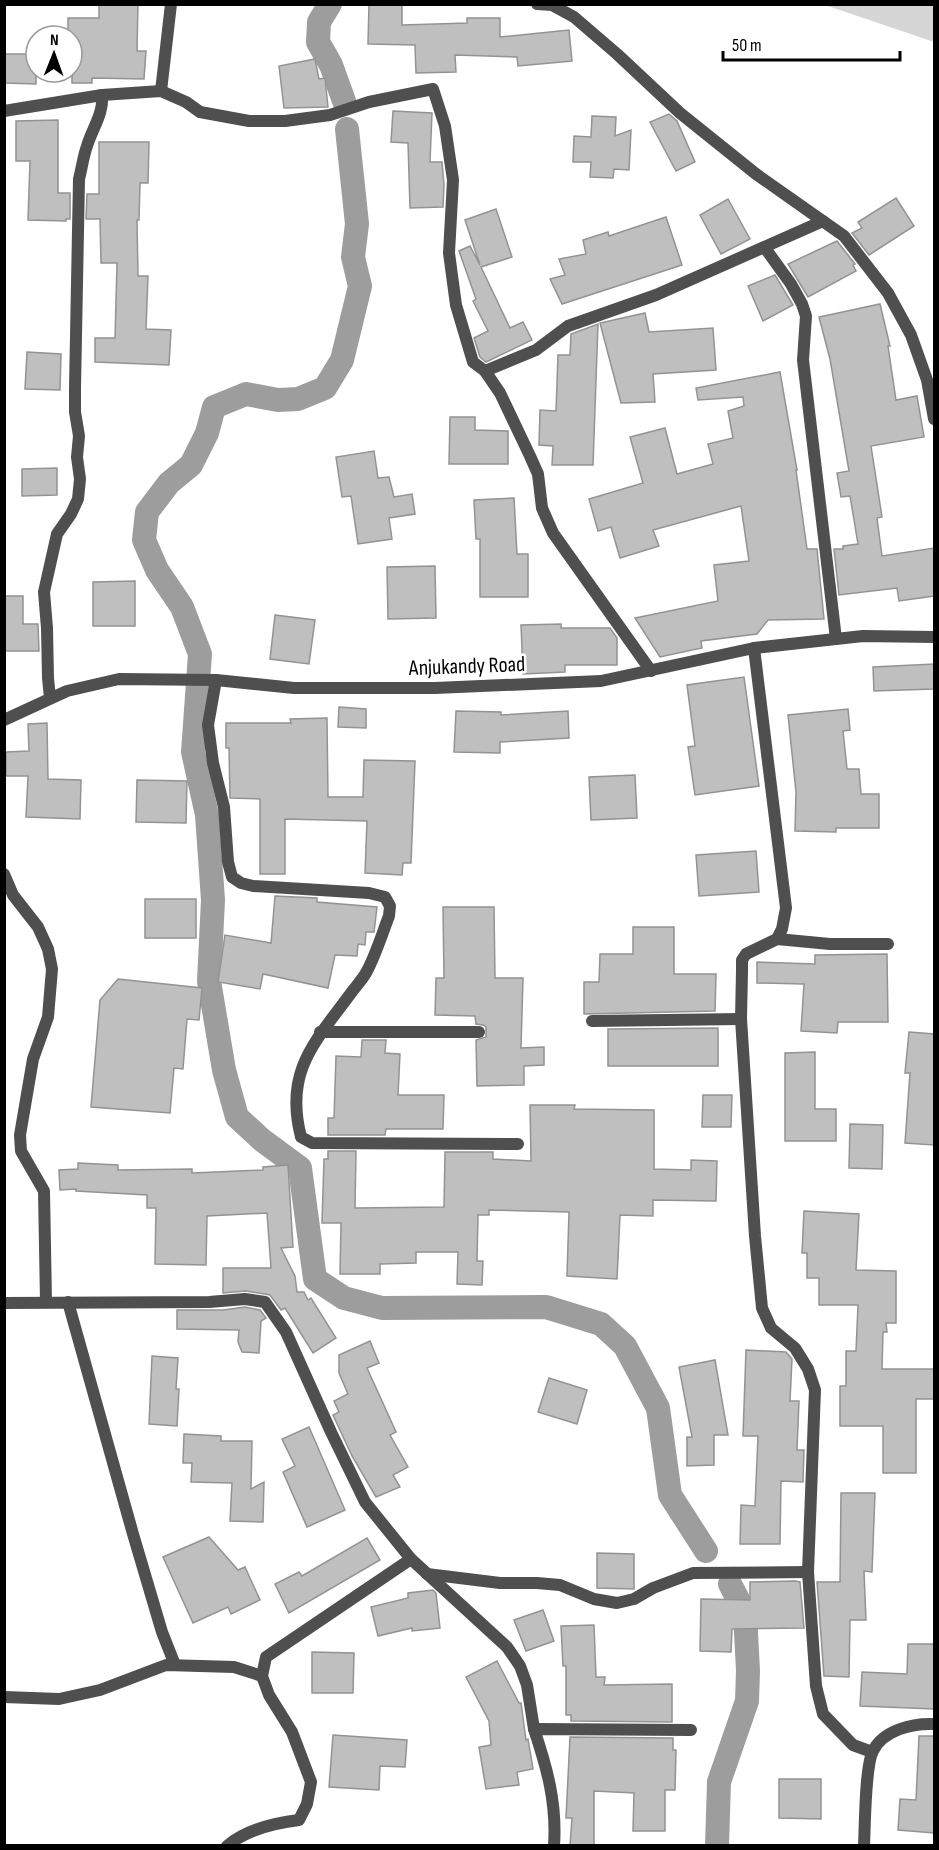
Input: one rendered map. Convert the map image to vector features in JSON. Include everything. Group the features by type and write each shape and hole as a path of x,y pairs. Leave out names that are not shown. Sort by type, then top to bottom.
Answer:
{"street":[{"path":"161,91 171,4"},
{"path":"537,4 552,5 573,17 617,54 680,113 756,174 844,236 888,293 912,335 927,380 934,419"},
{"path":"4,111 102,95 161,91 186,102 200,112 249,122 285,121 330,115 369,102 433,89 445,126 453,180 449,253 456,305 473,362 485,371 500,393 538,474 542,508 547,521 651,671"},
{"path":"50,698 44,592 57,534 78,499 80,479 77,457 79,436 75,412 79,179 87,146 98,119 102,95"},
{"path":"485,371 536,350 568,326 656,295 823,221"},
{"path":"765,248 791,284 806,316 803,360 836,639"},
{"name":"Anjukandy Road","path":"4,720 67,690 119,679 216,680 294,688 435,688 601,681 754,648 863,636 934,638"},
{"path":"754,648 786,909 782,929 777,939"},
{"path":"216,680 208,725 213,763 224,807 228,862 232,877 241,883 253,886 369,893 385,897 390,906 389,916 367,971 320,1032 304,1060 298,1080 296,1118 301,1137 312,1143 518,1144"},
{"path":"4,874 14,895 38,927 48,949 52,969 48,1017 33,1059 20,1135 21,1150 44,1191 46,1302"},
{"path":"872,1752 853,1745 823,1714 816,1686 808,1572 815,1390 808,1369 795,1348 771,1328 762,1308 754,1236 741,1019 742,960 746,954 777,939 830,944 888,944"},
{"path":"592,1022 741,1019"},
{"path":"320,1032 479,1032"},
{"path":"4,1303 209,1302 245,1299 265,1302 286,1332 365,1502 411,1559 507,1647 520,1666 527,1685 534,1729 550,1777 556,1826 555,1845"},
{"path":"68,1302 162,1632 176,1665"},
{"path":"227,1845 254,1830 280,1822 298,1820 307,1804 312,1782 292,1732 269,1695 262,1676 266,1657 411,1559"},
{"path":"426,1574 500,1583 537,1582 560,1585 594,1599 617,1603 634,1599 653,1588 693,1573 808,1572"},
{"path":"4,1697 59,1699 100,1690 166,1665 234,1667 262,1676"},
{"path":"864,1845 872,1752 882,1740 897,1730 922,1724 934,1724"},
{"path":"534,1729 691,1730"}],"shaded area":[{"path":"825,5 934,5 934,42"}],"building":[{"path":"99,4 138,4 137,51 146,51 144,79 92,78 92,83 84,83 84,24 68,24 68,18 99,18"},
{"path":"369,4 402,5 402,25 467,23 467,18 500,18 500,37 569,30 572,61 518,66 517,57 455,55 456,72 416,73 415,45 368,44"},
{"path":"4,54 24,54 24,84 4,83"},
{"path":"315,59 319,79 325,78 328,107 284,108 279,66"},
{"path":"393,111 432,113 430,162 442,162 443,207 410,208 408,143 391,142"},
{"path":"669,114 677,121 695,162 676,171 650,122"},
{"path":"592,116 616,117 615,136 631,130 629,170 614,169 613,178 590,177 591,162 573,162 574,136 591,137"},
{"path":"58,120 58,193 70,193 70,219 66,221 28,220 30,161 16,161 16,121"},
{"path":"99,142 149,142 148,183 140,183 139,220 137,220 138,276 148,276 146,329 171,330 169,365 95,362 95,338 115,338 117,263 101,263 100,219 86,219 87,194 99,194"},
{"path":"896,198 914,226 869,255 852,233 862,228 858,222"},
{"path":"728,199 750,239 721,254 700,215"},
{"path":"496,209 512,257 481,267 510,328 523,322 532,340 486,362 480,357 474,338 488,331 473,301 476,299 459,251 470,246 480,265 465,220"},
{"path":"666,217 682,265 562,304 550,279 565,275 559,259 586,254 583,240 608,232 609,236"},
{"path":"837,241 855,264 853,265 856,271 808,297 788,264"},
{"path":"775,275 793,305 763,321 748,286"},
{"path":"880,304 890,346 888,346 896,400 917,396 924,437 871,446 882,517 877,518 882,556 934,548 934,596 899,601 897,588 839,595 834,549 843,549 843,546 858,544 850,496 841,497 837,473 849,471 830,359 819,317"},
{"path":"645,313 649,332 713,328 716,370 653,374 655,402 621,403 600,323"},
{"path":"598,324 593,465 552,465 553,446 539,445 540,410 556,411 558,355 570,355 571,334"},
{"path":"27,352 61,354 60,390 25,389"},
{"path":"780,372 797,470 807,549 817,549 824,619 768,620 757,634 701,641 702,648 660,657 635,618 718,601 714,565 749,561 741,506 653,530 659,546 620,558 611,527 598,531 589,499 643,483 630,437 665,428 677,474 713,464 708,444 733,438 728,411 744,406 743,397 698,400 696,388"},
{"path":"450,417 475,417 475,430 508,431 508,464 449,464"},
{"path":"374,451 378,478 389,477 394,497 412,494 415,514 389,518 392,539 358,544 351,496 342,497 336,457"},
{"path":"57,468 57,495 22,496 22,469"},
{"path":"514,498 517,554 528,554 528,597 480,597 480,539 476,539 474,500"},
{"path":"435,566 436,618 388,619 387,567"},
{"path":"135,581 135,626 93,626 93,582"},
{"path":"4,596 23,596 23,624 38,624 39,651 4,651"},
{"path":"275,615 315,620 309,664 270,659"},
{"path":"561,624 561,628 610,628 617,638 617,665 565,665 565,672 523,674 521,625"},
{"path":"934,664 934,689 874,691 873,667"},
{"path":"744,677 759,786 695,795 688,747 695,746 687,685"},
{"path":"339,707 366,709 366,728 338,727"},
{"path":"848,709 850,730 843,731 847,769 859,769 861,794 879,794 879,828 836,828 836,832 795,831 796,792 788,715"},
{"path":"456,711 501,712 501,715 568,711 569,738 500,742 500,753 454,752"},
{"path":"327,718 328,797 363,797 364,760 415,761 411,863 403,863 402,875 365,873 367,821 285,819 285,874 260,874 260,799 230,798 226,723 291,723 290,719"},
{"path":"47,723 48,779 81,780 80,819 26,817 28,776 6,776 6,752 29,751 28,724"},
{"path":"635,775 637,818 591,820 589,777"},
{"path":"137,780 187,781 186,823 136,822"},
{"path":"756,851 759,892 699,896 696,855"},
{"path":"275,896 317,898 317,902 377,907 374,932 366,932 365,945 358,944 357,956 335,955 328,988 263,974 260,989 218,982 225,935 271,943"},
{"path":"145,899 196,899 196,938 145,938"},
{"path":"443,907 494,907 495,978 523,978 521,1048 544,1047 544,1065 524,1066 524,1085 477,1086 476,1040 486,1037 486,1027 476,1024 475,1016 435,1015 436,978 444,978"},
{"path":"633,927 674,927 674,974 716,974 715,1011 584,1014 584,982 599,982 600,954 633,954"},
{"path":"887,954 888,1022 838,1022 837,1033 801,1031 804,984 757,983 757,962 815,964 815,955"},
{"path":"118,979 202,988 199,1020 187,1019 183,1069 174,1068 170,1113 91,1107 100,1000"},
{"path":"718,1028 718,1066 608,1066 608,1029"},
{"path":"909,1032 934,1034 934,1145 905,1143 910,1073 905,1073"},
{"path":"362,1040 386,1040 385,1053 400,1054 398,1095 444,1095 443,1129 386,1129 385,1135 328,1135 328,1118 334,1118 336,1056 361,1057"},
{"path":"815,1052 815,1109 836,1109 836,1141 785,1141 785,1053"},
{"path":"703,1095 732,1095 731,1127 702,1127"},
{"path":"530,1105 575,1105 574,1109 654,1110 654,1169 691,1170 691,1160 717,1161 716,1201 653,1200 653,1216 620,1215 617,1279 567,1276 569,1212 489,1210 489,1215 478,1215 477,1261 483,1261 482,1285 457,1284 458,1252 416,1252 416,1263 380,1264 380,1274 340,1274 341,1223 322,1223 324,1159 328,1159 328,1151 356,1151 355,1208 444,1207 445,1152 493,1152 493,1159 531,1161"},
{"path":"850,1124 883,1125 882,1169 849,1168"},
{"path":"78,1163 118,1165 118,1170 192,1169 192,1173 263,1170 263,1167 288,1165 293,1247 281,1248 295,1276 297,1292 304,1292 308,1300 311,1298 336,1338 313,1353 285,1308 281,1310 270,1295 246,1291 223,1293 223,1268 271,1268 267,1213 207,1216 206,1265 155,1264 156,1208 147,1208 147,1195 76,1191 76,1189 60,1190 59,1170 78,1169"},
{"path":"804,1211 859,1214 856,1270 896,1271 896,1323 886,1323 887,1332 883,1332 882,1369 934,1369 934,1399 916,1399 916,1473 883,1473 883,1426 840,1426 840,1386 846,1386 846,1351 856,1351 858,1305 819,1305 819,1278 807,1278 807,1253 802,1253"},
{"path":"245,1307 260,1310 266,1318 261,1321 259,1353 242,1352 238,1342 239,1330 177,1329 177,1310 223,1310"},
{"path":"370,1341 379,1363 367,1368 396,1432 390,1435 408,1467 393,1475 400,1487 376,1497 352,1456 333,1415 339,1412 334,1401 348,1394 339,1373 339,1355"},
{"path":"746,1350 786,1352 792,1359 790,1401 799,1401 797,1450 804,1450 803,1482 781,1481 780,1544 740,1544 741,1505 755,1506 758,1436 743,1436"},
{"path":"152,1356 178,1358 177,1426 149,1424"},
{"path":"715,1360 728,1435 714,1435 714,1465 687,1466 687,1437 692,1437 679,1367"},
{"path":"549,1378 587,1390 577,1424 538,1412"},
{"path":"309,1427 345,1510 307,1527 283,1472 295,1466 282,1439"},
{"path":"184,1434 221,1436 221,1441 252,1441 251,1489 264,1482 263,1522 230,1521 232,1483 191,1482 192,1463 183,1463"},
{"path":"841,1493 875,1493 872,1572 864,1571 866,1620 850,1620 849,1677 824,1676 817,1582 840,1582"},
{"path":"209,1537 238,1570 245,1567 260,1600 231,1614 228,1607 193,1623 163,1557"},
{"path":"367,1538 380,1560 289,1613 275,1584 299,1572 302,1576"},
{"path":"597,1553 634,1554 634,1589 597,1588"},
{"path":"750,1582 800,1582 804,1628 732,1629 731,1652 700,1651 701,1599 750,1600"},
{"path":"433,1590 436,1593 440,1628 412,1631 412,1628 378,1636 371,1607 408,1598 408,1593"},
{"path":"543,1610 554,1641 526,1651 514,1620"},
{"path":"594,1625 596,1677 605,1677 604,1685 672,1684 672,1722 571,1721 571,1715 566,1715 566,1666 563,1666 561,1626"},
{"path":"908,1644 934,1644 934,1709 860,1706 862,1672 907,1674"},
{"path":"312,1652 354,1653 353,1693 312,1693"},
{"path":"497,1661 521,1703 533,1769 517,1772 519,1785 486,1789 479,1747 491,1745 489,1721 466,1677"},
{"path":"333,1735 407,1740 405,1767 380,1766 379,1790 329,1787"},
{"path":"919,1736 934,1736 934,1833 898,1830 900,1799 916,1800"},
{"path":"570,1737 673,1738 673,1750 676,1750 675,1790 665,1790 665,1831 633,1831 634,1793 594,1791 594,1845 570,1845 572,1818 566,1818"},
{"path":"779,1779 821,1779 821,1819 779,1818"}],"waterway":[{"path":"330,4 319,22 318,42 331,65 344,101"},
{"path":"347,129 357,224 353,257 360,286 342,360 325,388 298,399 278,400 246,394 214,407 207,433 191,465 169,483 147,512 144,540 157,570 182,607 200,654 193,752 207,815 213,900 209,981 224,1070 237,1117 262,1140 300,1168 315,1279 344,1298 382,1308 546,1307 601,1324 625,1346 658,1408 670,1495 706,1551"},
{"path":"717,1846 719,1782 747,1701 745,1613 730,1584"}]}
